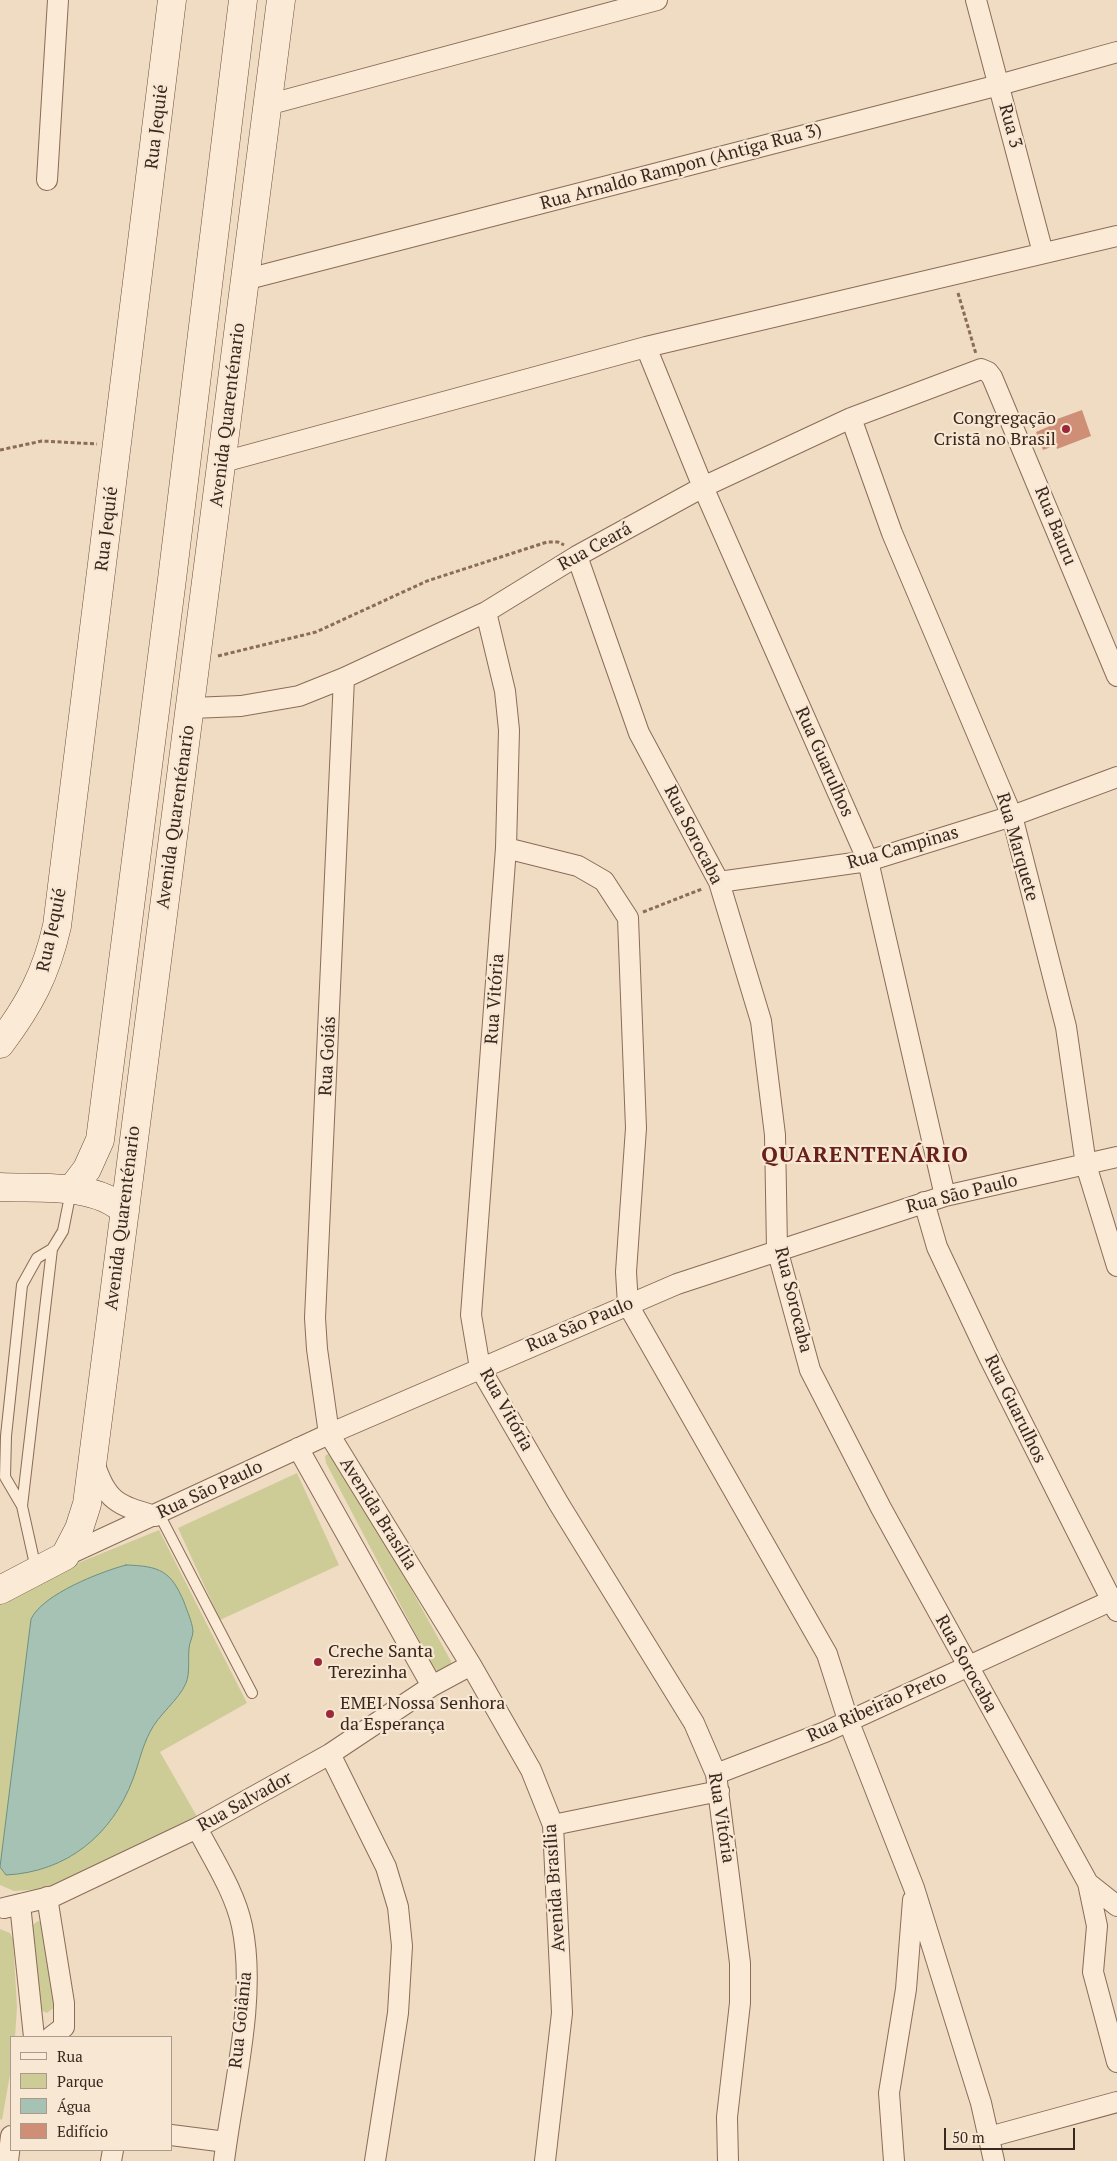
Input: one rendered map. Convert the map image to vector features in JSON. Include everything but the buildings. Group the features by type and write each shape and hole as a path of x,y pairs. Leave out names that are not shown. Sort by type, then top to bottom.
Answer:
{"main road":[{"name":"Rua Jequié","path":"0,1044 23,1012 41,980 57,926 172,0"},
{"path":"71,1190 88,1169 100,1140 174,569 243,0"},
{"name":"Avenida Quarenténario","path":"65,1556 79,1529 87,1504 133,1137 191,708 195,661 223,462 244,280 281,0"},
{"path":"0,1187 71,1190 109,1199 125,1211"},
{"path":"0,1590 65,1556"}],"street":[{"path":"46,180 58,0"},
{"path":"267,105 657,0"},
{"name":"Rua 3","path":"976,0 1044,252"},
{"name":"Rua Arnaldo Rampon (Antiga Rua 3)","path":"244,280 999,85 1117,52"},
{"path":"223,462 646,348 1044,252 1116,239"},
{"name":"Rua Guarulhos","path":"646,348 703,487 868,861 945,1196"},
{"name":"Rua Ceará","path":"191,708 241,706 299,696 344,678 486,612 578,556 703,487 851,418 987,373"},
{"name":"Rua Bauru","path":"987,373 1117,676"},
{"name":"Rua Marquete","path":"851,418 892,533 1012,816 1066,1027 1086,1164 1117,1266"},
{"name":"Rua Sorocaba","path":"578,556 639,733 719,882 761,1021 776,1135 778,1249 810,1370 881,1508 1088,1883 1117,1906"},
{"name":"Rua Vitória","path":"486,612 505,691 509,730 506,848 472,1315 480,1368 564,1512 694,1723 717,1782 740,1963 740,2003 727,2117 728,2161"},
{"name":"Rua Goiás","path":"329,1434 316,1349 315,1318 344,678"},
{"name":"Rua Campinas","path":"719,882 868,861 1012,816 1117,777"},
{"path":"506,848 578,866 604,881 628,918 636,1128 626,1272 628,1305 827,1654 848,1720 914,1888 981,2103 994,2161"},
{"name":"Rua São Paulo","path":"65,1556 329,1434 676,1284 924,1202 1117,1157"},
{"name":"Rua Guarulhos","path":"924,1202 937,1246 965,1306 1115,1604"},
{"name":"Avenida Brasília","path":"329,1434 471,1665 530,1770 553,1825 562,2013 545,2161"},
{"name":"Avenida Brasília","path":"298,1448 432,1686"},
{"path":"92,1456 100,1483 109,1495 120,1504 157,1515"},
{"name":"Rua Ribeirão Preto","path":"553,1825 717,1782 848,1720 1115,1604"},
{"name":"Rua Salvador","path":"6,1907 47,1897 197,1828 330,1754 432,1686 471,1665"},
{"path":"330,1754 386,1868 399,1917 402,1946 398,2013 375,2161"},
{"name":"Rua Goiânia","path":"197,1828 231,1895 242,1924 247,1969 244,2014 225,2152"},
{"path":"1088,1883 1097,1926 1093,1972 1117,2062"},
{"path":"894,2161 889,2093 906,1989 914,1888"},
{"path":"47,1897 64,2003 64,2027 51,2036"},
{"path":"6,1907 34,2036"},
{"path":"989,2137 1117,2102"},
{"path":"172,2135 225,2152"},
{"path":"8,2161 10,2144"}],"lane":[{"path":"22,1506 52,1249 63,1231 71,1190"},
{"path":"36,1571 22,1506 5,1477 10,1379 22,1285 38,1258 52,1249"},
{"path":"157,1515 252,1693"}],"path":[{"path":"952,275 987,373"},
{"path":"0,450 42,441 117,445"},
{"path":"195,661 316,632 427,581 548,542 558,542 578,556"},
{"path":"628,918 719,882"}],"green space":[{"path":"331,1452 336,1454 451,1661 451,1666 439,1673 433,1667 326,1463 325,1456"},
{"path":"297,1473 339,1565 220,1620 178,1528"},
{"path":"159,1530 247,1703 160,1752 199,1820 45,1889 14,1891 0,1885 0,1605 56,1572"},
{"path":"38,1921 43,1922 55,2007 47,2013 40,2010 31,1926"},
{"path":"0,1929 10,1933 13,1939 17,2007 15,2036 10,2036 10,2075 2,2120 0,2119"}],"water":[{"path":"126,1565 148,1567 163,1572 174,1583 179,1592 193,1631 189,1647 186,1683 150,1732 124,1799 100,1833 84,1847 49,1867 6,1875 0,1867 31,1619 47,1601 73,1585"}],"place":[{"name":"Congregação Cristã no Brasil","path":"1066,429"},
{"name":"Creche Santa Terezinha","path":"318,1662"},
{"name":"EMEI Nossa Senhora da Esperança","path":"330,1714"}],"district":[{"name":"QUARENTENÁRIO","path":"865,1156"}]}
